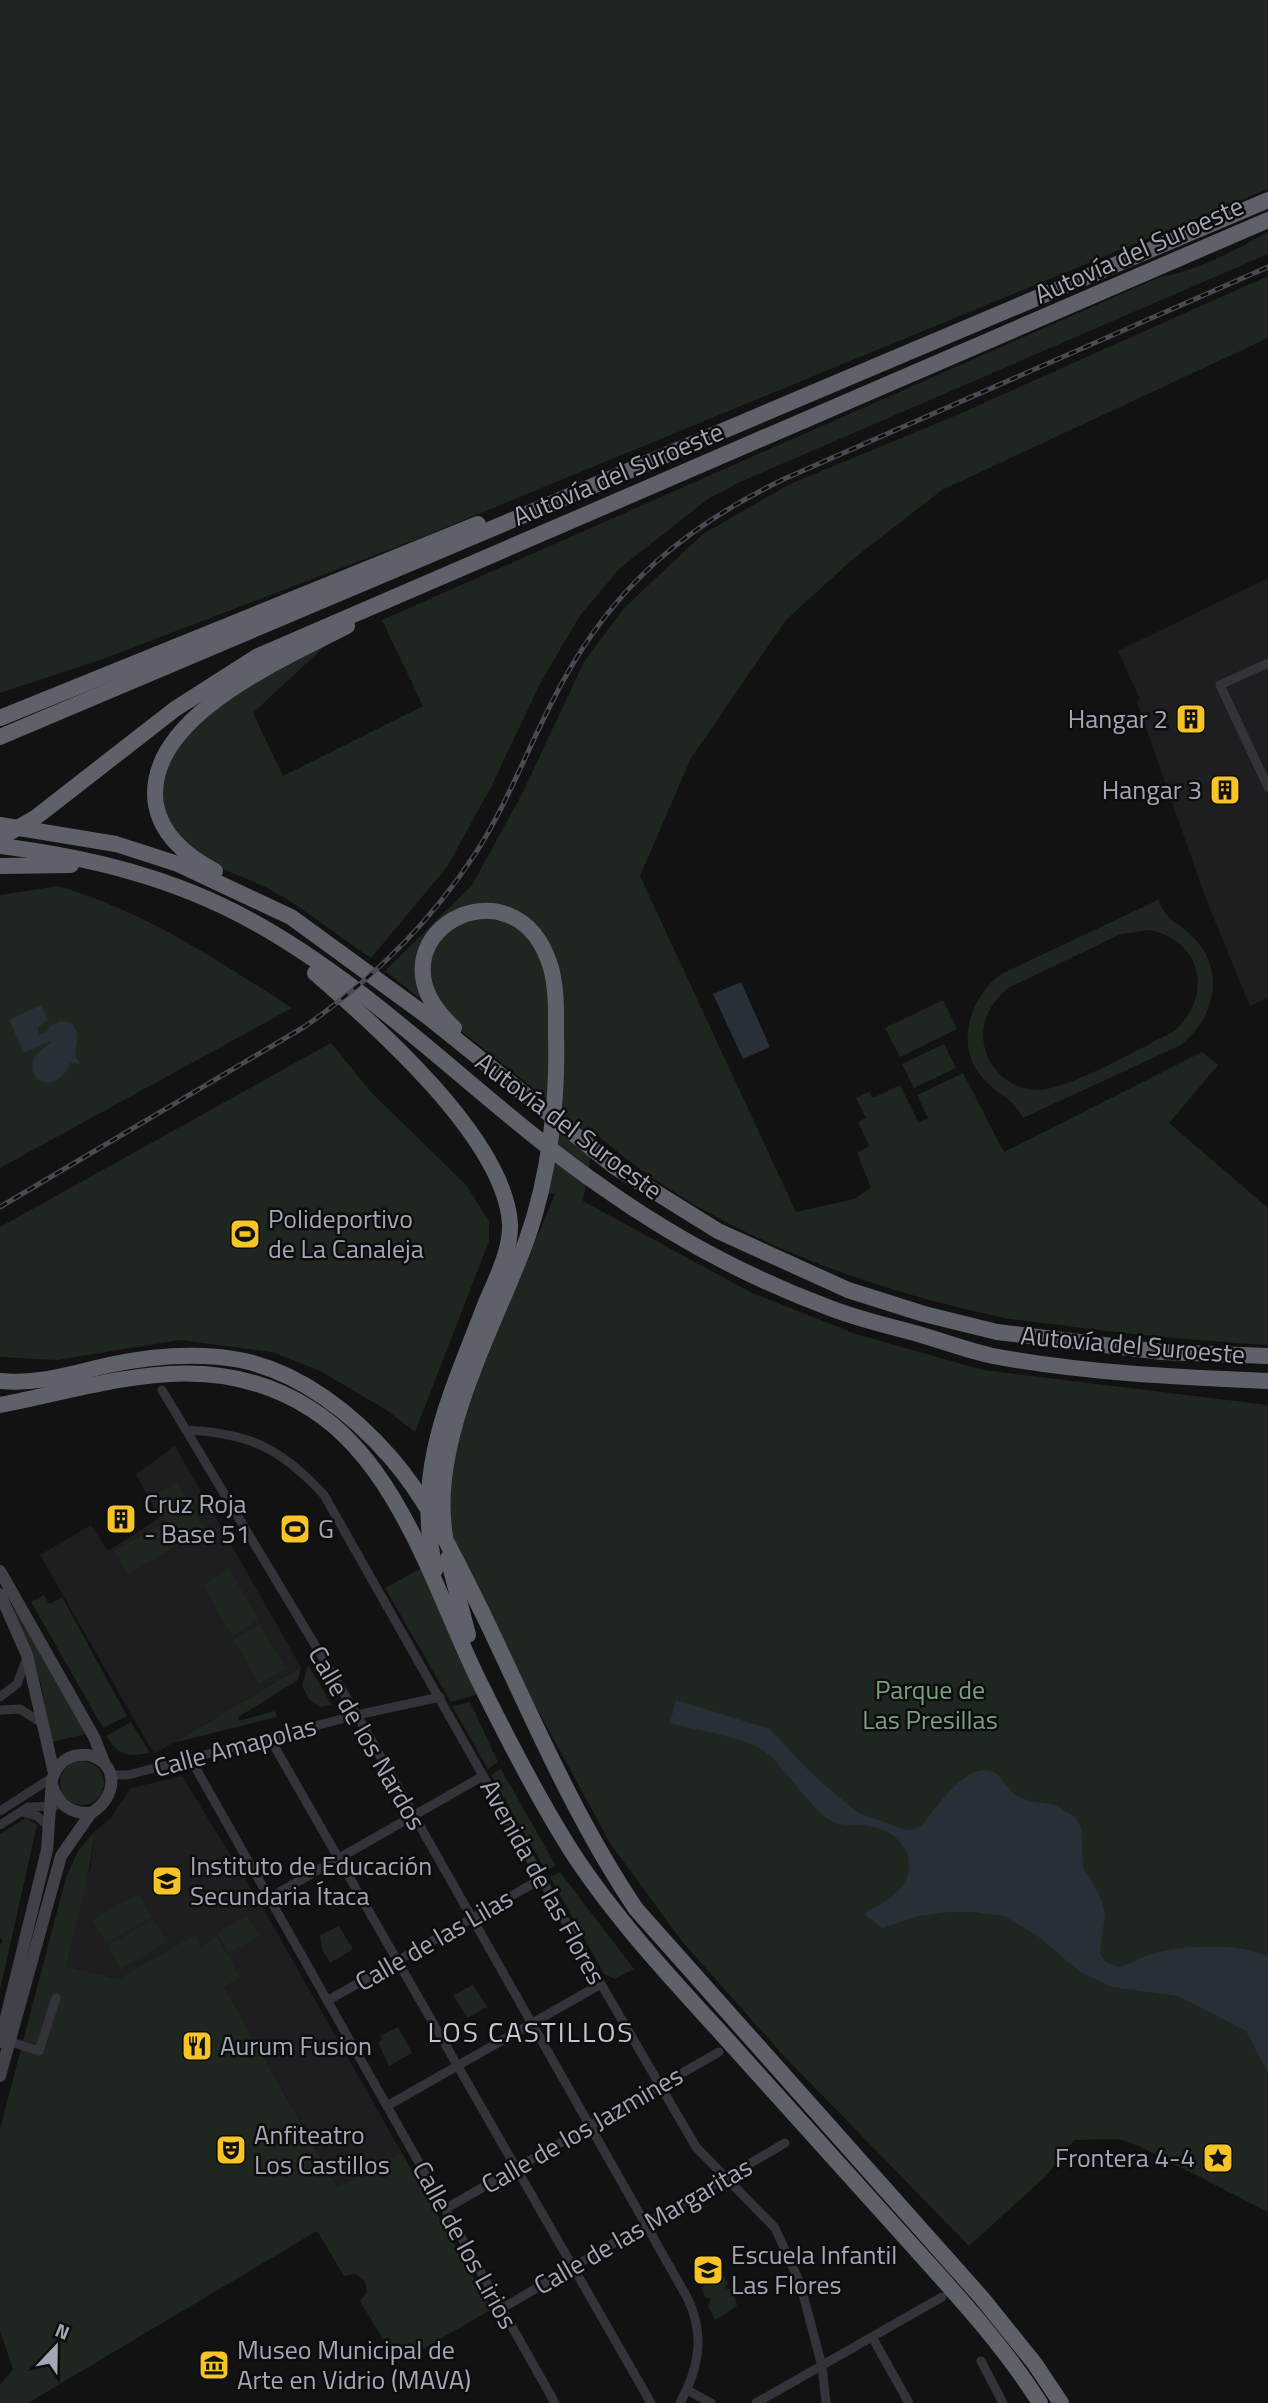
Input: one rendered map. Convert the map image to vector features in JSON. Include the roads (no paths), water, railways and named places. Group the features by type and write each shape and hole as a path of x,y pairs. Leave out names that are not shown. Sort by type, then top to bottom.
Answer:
{"highway":[{"name":"Autovía del Suroeste","path":"0,737 216,648 663,454 1268,200"},
{"name":"Autovía del Suroeste","path":"0,838 35,818 175,709 258,656 1268,220"},
{"path":"2,717 621,465 663,454"},
{"path":"297,921 275,901 205,866 176,844 157,811 157,772 177,735 214,702 404,593"},
{"name":"Autovía del Suroeste","path":"0,825 116,844 178,864 297,921 427,1016 615,1167 718,1231 848,1290 923,1314 997,1332 1162,1352 1268,1356"},
{"name":"Autovía del Suroeste","path":"7,847 85,859 127,870 231,911 279,937 354,989 525,1129 606,1190 704,1251 830,1308 977,1352 1135,1375 1268,1381"},
{"path":"0,866 47,864 127,870"},
{"path":"517,1752 463,1622 449,1563 443,1504 448,1448 457,1416 528,1236 543,1175 558,1077 555,987 543,949 528,929 515,918 499,912 468,912 448,921 431,938 423,956 421,973 427,993 445,1020 525,1097"},
{"path":"279,937 304,964 367,1018 458,1114 490,1166 505,1200 510,1226 504,1256 441,1420 431,1462 426,1496 428,1536 440,1595"},
{"path":"0,1381 49,1380 112,1364 173,1355 210,1356 242,1361 294,1380 340,1410 372,1438 411,1486 467,1582 591,1837 636,1909 982,2298 1035,2364 1061,2403"},
{"path":"0,1405 174,1371 231,1376 269,1386 334,1425 370,1464 392,1498 478,1679 543,1804 574,1855 644,1948 969,2308 1020,2372 1040,2403"}],"street":[{"path":"1267,667 1220,685 1268,787"},
{"name":"Calle de los Nardos","path":"162,1390 357,1715 688,2299 697,2324 698,2355 680,2403"},
{"name":"Avenida de las Flores","path":"186,1430 239,1436 296,1465 324,1495 408,1647 440,1697 541,1879 696,2147 775,2228 800,2283 822,2366 826,2403"},
{"path":"0,1571 94,1737 111,1775 107,1798 91,1813 61,1856 3,2040"},
{"path":"0,1594 27,1655 43,1724 57,1806 49,1827 38,1888 3,2040 1,2069"},
{"path":"0,1697 17,1684 27,1655"},
{"name":"Calle Amapolas","path":"111,1775 128,1774 357,1715 440,1697"},
{"path":"0,1710 20,1709 43,1724"},
{"path":"269,1737 571,2269 651,2403"},
{"path":"0,1811 53,1779 62,1762 77,1754 89,1755 104,1763"},
{"name":"Calle de los Lirios","path":"190,1758 555,2403"},
{"path":"269,1898 483,1776"},
{"path":"0,1825 28,1807 57,1806 91,1813"},
{"path":"22,1812 37,1816 49,1827"},
{"name":"Calle de las Lilas","path":"327,2001 541,1879"},
{"path":"387,2106 601,1984"},
{"path":"3,2040 39,2051 56,1998"},
{"name":"Calle de los Jazmines","path":"444,2209 719,2052"},
{"name":"Calle de las Margaritas","path":"501,2309 785,2143"},
{"path":"757,2403 942,2297"},
{"path":"872,2337 909,2403"},
{"path":"981,2361 1003,2403"},
{"path":"687,2390 712,2403"},
{"name":"Calle de los Nardos","path":"673,2403 687,2390"}],"railway":[{"path":"0,1207 304,1027 353,990 398,949 439,904 488,833 551,704 583,648 629,588 684,539 715,517 784,479 1268,267"}],"place":[{"name":"Hangar 2","path":"1191,719"},
{"name":"Hangar 3","path":"1225,790"},
{"name":"Polideportivo de La Canaleja","path":"245,1234"},
{"name":"Cruz Roja - Base 51","path":"121,1519"},
{"name":"G","path":"295,1529"},
{"name":"Instituto de Educación Secundaria Ítaca","path":"167,1881"},
{"name":"Aurum Fusion","path":"197,2046"},
{"name":"Anfiteatro Los Castillos","path":"231,2150"},
{"name":"Frontera 4-4","path":"1218,2158"},
{"name":"Escuela Infantil Las Flores","path":"708,2270"},
{"name":"Museo Municipal de Arte en Vidrio (MAVA)","path":"214,2365"}],"district":[{"name":"LOS CASTILLOS","path":"531,2032"}],"park label":[{"name":"Parque de Las Presillas","path":"930,1705"}]}
